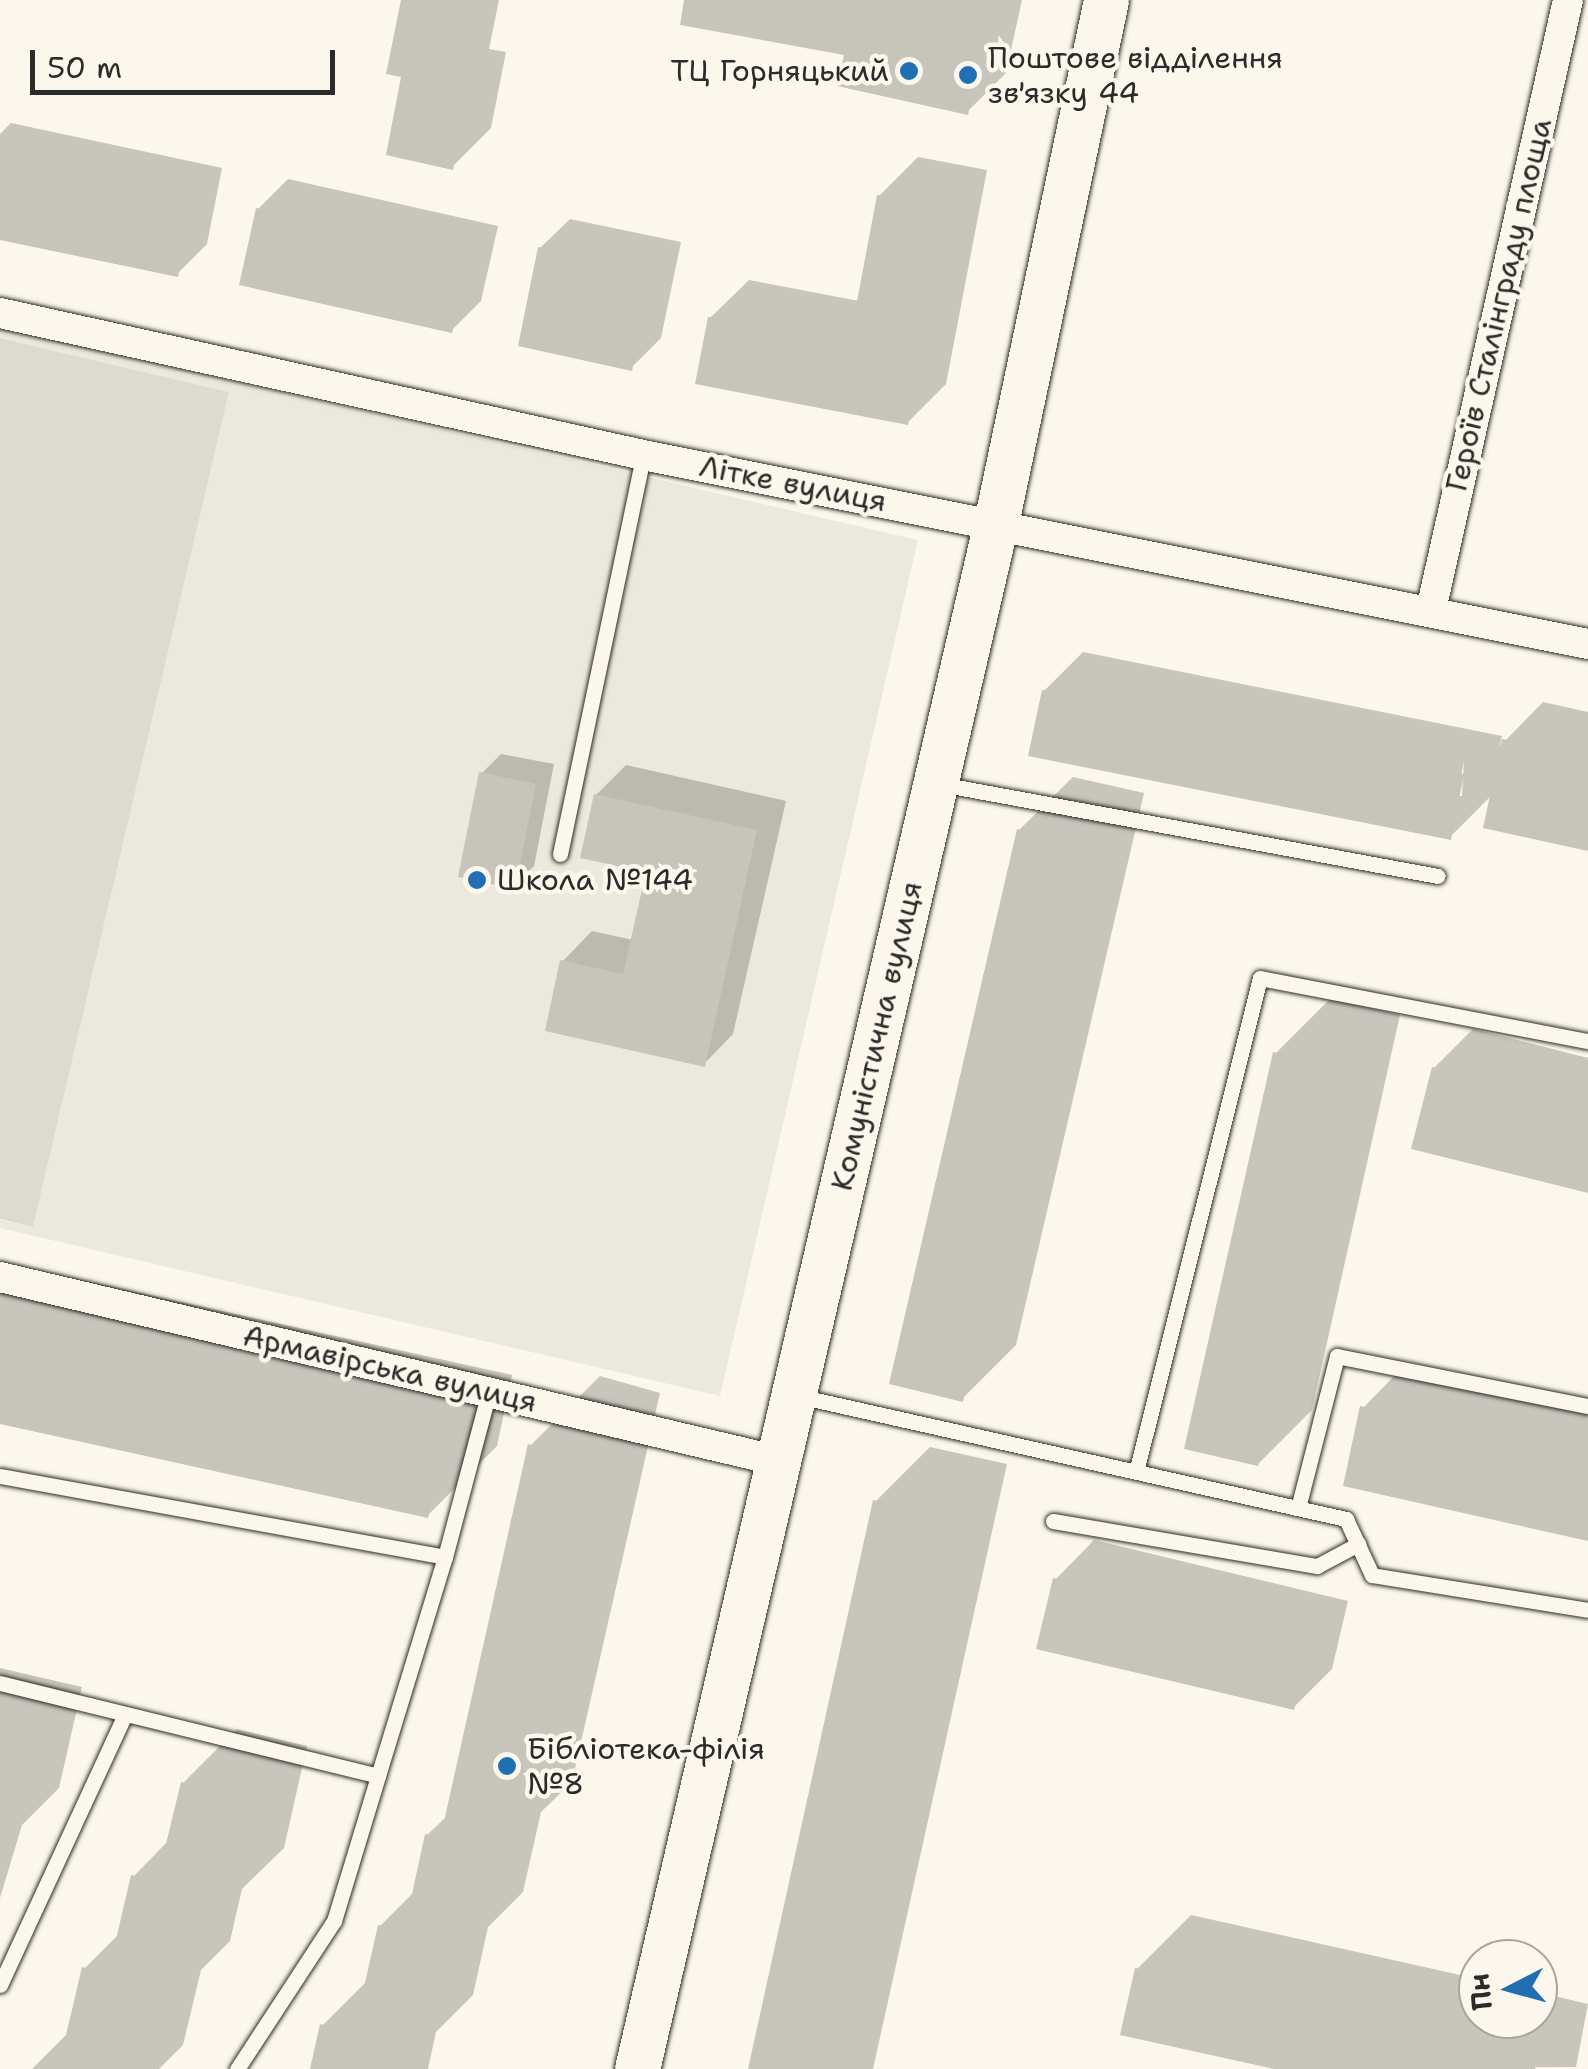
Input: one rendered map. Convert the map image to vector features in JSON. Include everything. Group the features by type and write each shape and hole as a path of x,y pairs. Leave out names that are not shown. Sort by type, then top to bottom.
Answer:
{"street":[{"name":"Комуністична вулиця","path":"637,2069 996,523 1106,0"},
{"name":"Героїв Сталінграду площа","path":"1431,610 1568,0"},
{"name":"Літке вулиця","path":"0,313 643,455 1588,644"},
{"name":"Армавірська вулиця","path":"0,1278 779,1460"}],"lane":[{"path":"560,854 643,455"},
{"path":"936,783 1438,876"},
{"path":"1136,1472 1260,978 1588,1041"},
{"path":"1298,1508 1336,1356 1588,1406"},
{"path":"236,2069 334,1922 445,1558 489,1392"},
{"path":"794,1395 1346,1519 1372,1575 1588,1610"},
{"path":"0,1476 445,1558"},
{"path":"1053,1520 1317,1566 1358,1544"},
{"path":"0,1683 378,1776"},
{"path":"0,1985 125,1714"}],"shaded area":[{"name":"Школа №144","path":"0,327 918,540 720,1396 0,1228 0,1220 33,1227 229,392 0,338"},
{"path":"0,338 229,392 33,1227 0,1219"}],"building":[{"path":"401,0 470,0 452,87 469,91 453,170 386,155 401,77 386,74"},
{"name":"ТЦ Горняцький","path":"684,0 993,0 968,115 837,86 844,55 680,25"},
{"path":"0,156 194,197 178,277 0,240"},
{"path":"877,195 950,209 908,425 695,384 708,317 849,344"},
{"path":"256,208 469,255 452,333 239,285"},
{"path":"538,247 653,271 632,371 518,346"},
{"path":"1042,690 1464,774 1451,840 1028,756"},
{"path":"1502,739 1588,758 1588,851 1483,828"},
{"path":"479,772 536,784 515,889 458,877"},
{"path":"594,794 757,830 705,1067 545,1031 560,960 623,974 646,872 580,858"},
{"path":"1017,829 1092,847 963,1402 889,1384"},
{"path":"1273,1052 1348,1069 1258,1466 1184,1449"},
{"path":"1432,1067 1588,1105 1588,1193 1411,1149"},
{"path":"0,1346 444,1444 428,1518 0,1424"},
{"path":"1360,1406 1588,1457 1588,1541 1343,1486"},
{"path":"528,1444 592,1462 503,1854 441,1835"},
{"path":"873,1500 954,1518 832,2069 748,2069"},
{"path":"1053,1578 1311,1639 1294,1710 1036,1649"},
{"path":"0,1734 30,1741 5,1845 0,1843"},
{"path":"181,1782 255,1799 230,1904 200,1898 177,1997 156,1992 138,2069 58,2069 82,1967 108,1974 131,1875 157,1881"},
{"path":"425,1834 491,1853 470,1949 444,1943 420,2052 393,2046 387,2069 310,2069 320,2024 354,2032 378,1925 404,1931"},
{"path":"1135,1968 1538,2058 1535,2069 1274,2069 1120,2035"}],"place":[{"name":"ТЦ Горняцький","path":"909,71"},
{"name":"Поштове відділення зв'язку 44","path":"968,75"},
{"name":"Школа №144","path":"477,880"},
{"name":"Бібліотека-філія №8","path":"507,1766"}]}
